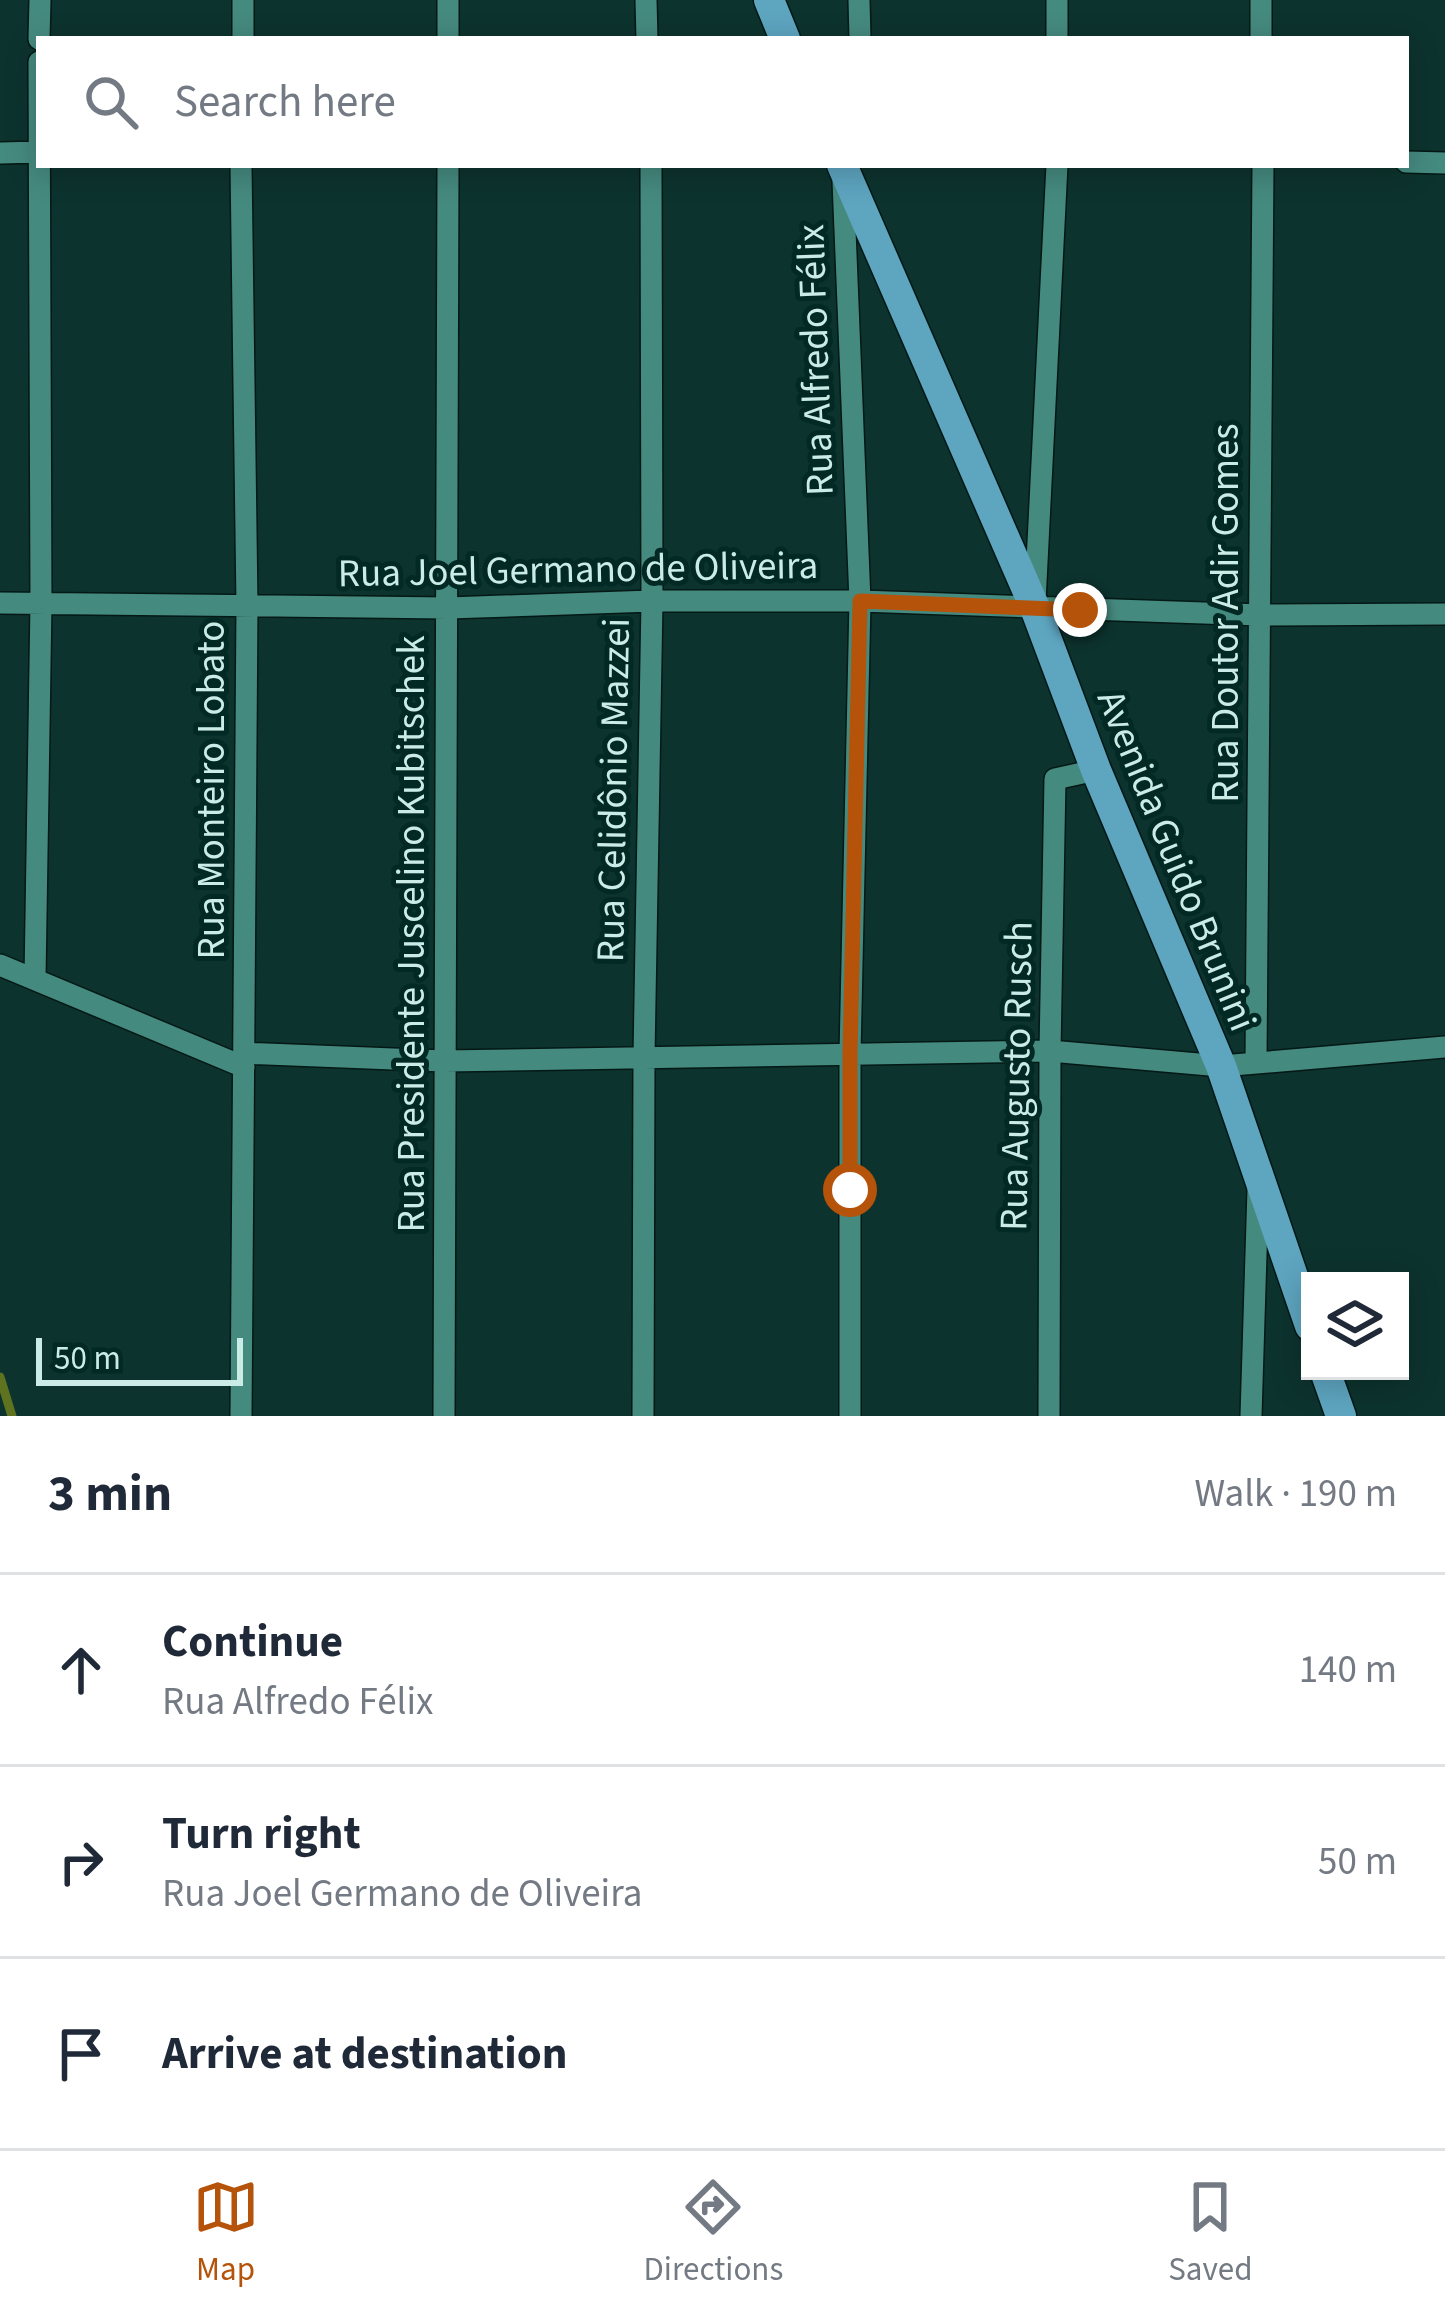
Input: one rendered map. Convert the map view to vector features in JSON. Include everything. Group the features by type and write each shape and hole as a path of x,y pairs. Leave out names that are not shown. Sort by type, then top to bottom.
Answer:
{"main road":[{"path":"769,0 784,36"},
{"name":"Avenida Guido Brunini","path":"843,168 1035,608 1096,770 1221,1066 1301,1300"},
{"path":"1328,1380 1341,1416"}],"street":[{"path":"39,36 40,0"},
{"path":"243,0 243,36"},
{"path":"448,0 448,36"},
{"path":"646,0 647,36"},
{"path":"859,0 860,36"},
{"path":"1057,0 1057,36"},
{"path":"1261,0 1262,36"},
{"path":"0,153 36,152"},
{"path":"1409,162 1445,163"},
{"path":"34,979 41,603 38,168"},
{"name":"Rua Monteiro Lobato","path":"241,1416 247,605 242,168"},
{"name":"Rua Presidente Juscelino Kubitschek","path":"444,1416 448,168"},
{"name":"Rua Celidônio Mazzei","path":"644,1416 651,168"},
{"name":"Rua Alfredo Félix","path":"842,168 860,601 850,1054 850,1416"},
{"path":"1035,608 1057,168"},
{"name":"Rua Doutor Adir Gomes","path":"1256,1061 1263,168"},
{"name":"Rua Joel Germano de Oliveira","path":"0,604 448,608 860,601 1261,615 1445,614"},
{"name":"Rua Augusto Rusch","path":"1049,1416 1055,779 1096,770"},
{"path":"0,965 244,1060 1050,1051 1221,1066 1445,1047"},
{"path":"1251,1416 1258,1174"}],"waterway":[{"path":"0,1377 12,1416"}],"route":[{"path":"850,1190 860,601 1080,610"}]}
